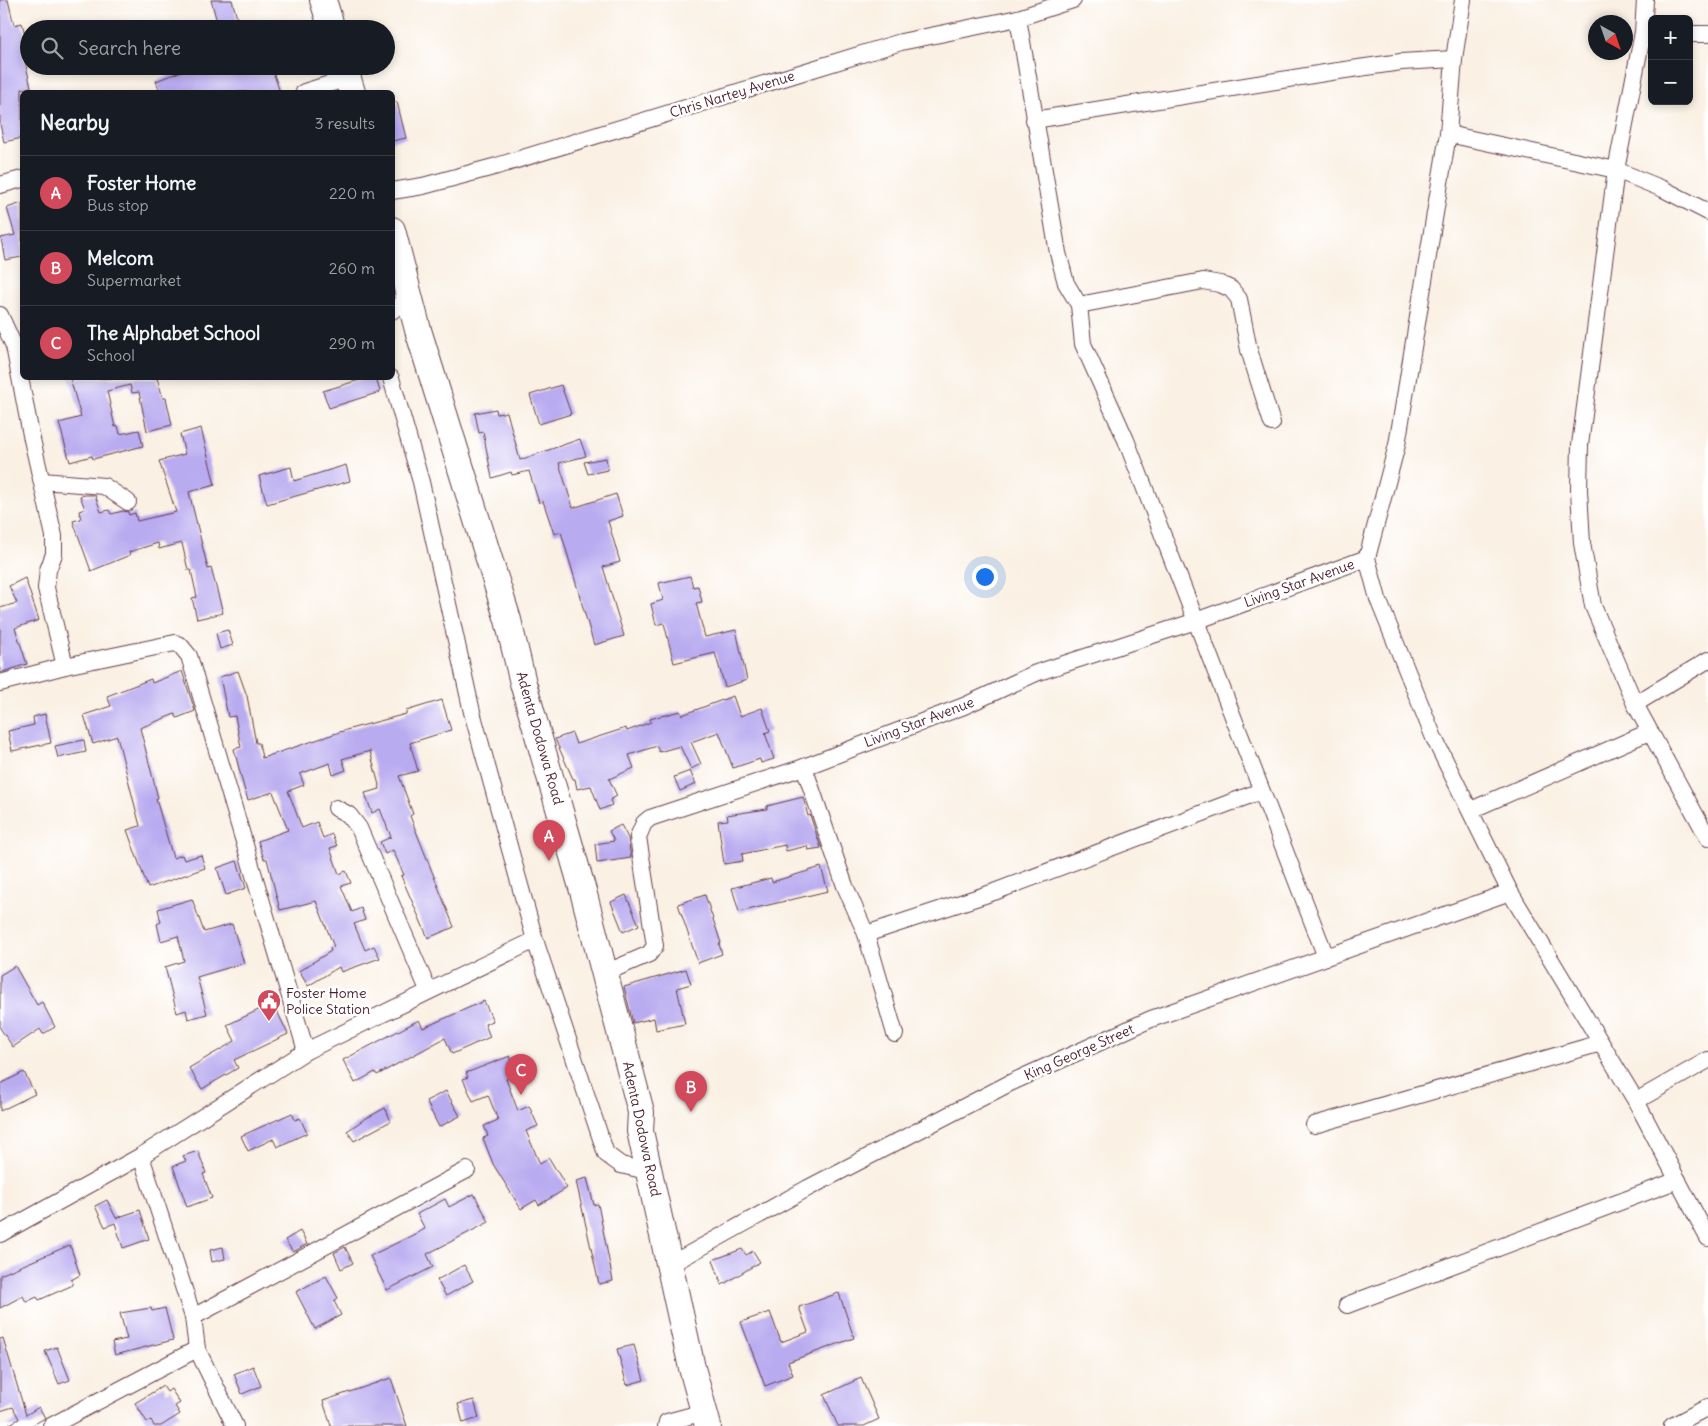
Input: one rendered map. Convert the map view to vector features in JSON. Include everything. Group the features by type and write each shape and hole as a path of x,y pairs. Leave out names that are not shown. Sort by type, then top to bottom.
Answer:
{"main road":[{"path":"323,0 329,20"},
{"name":"Adenta Dodowa Road","path":"395,255 401,304 418,330 508,620 523,683 605,972 642,1112 640,1131 651,1172 706,1419"}],"street":[{"name":"Chris Nartey Avenue","path":"395,190 422,186 497,166 901,42 1018,18 1073,0"},
{"path":"1463,0 1454,60 1448,134 1397,445 1368,558 1378,599 1434,738 1510,892 1636,1101 1708,1238"},
{"path":"1645,0 1647,32 1616,170 1580,446 1579,490 1582,543 1593,606 1635,704 1708,838"},
{"path":"1018,18 1058,253 1066,283 1080,305 1083,344 1126,440 1326,957"},
{"path":"1693,34 1708,34"},
{"path":"1034,120 1349,69 1401,62 1454,60"},
{"path":"311,90 348,79"},
{"path":"1448,134 1616,170 1663,189 1708,212"},
{"path":"0,185 20,180"},
{"path":"1080,305 1202,281 1220,284 1231,289 1239,299 1249,350 1272,423"},
{"path":"0,314 14,346 20,375"},
{"path":"21,380 54,536 54,554 48,570 46,588 65,666"},
{"path":"392,380 421,482 472,712 535,940 606,1154 622,1165 651,1172"},
{"path":"42,481 104,486 128,502"},
{"name":"Living Star Avenue","path":"605,972 649,954 655,946 638,837 644,823 650,818 804,767 964,706 1036,673 1196,621 1368,558"},
{"path":"0,683 65,666 175,643 180,644 188,656 306,1050"},
{"path":"1635,704 1708,660"},
{"path":"1471,810 1649,732"},
{"path":"804,767 845,886 866,934 895,1034"},
{"path":"866,934 994,892 1261,791"},
{"path":"336,808 349,815 359,828 428,990"},
{"name":"King George Street","path":"671,1264 808,1188 1010,1083 1151,1019 1510,892"},
{"path":"0,1234 141,1156 306,1050 535,940"},
{"path":"1314,1125 1601,1043"},
{"path":"1636,1101 1708,1060"},
{"path":"141,1156 193,1317 197,1349 235,1426"},
{"path":"193,1317 468,1170"},
{"path":"1347,1305 1678,1180"},
{"path":"51,1426 197,1349"},
{"path":"1672,1426 1708,1407"},
{"path":"666,1426 667,1422 706,1419"}],"building":[{"path":"0,0 8,0 14,25 20,24 20,75 28,75 31,87 20,90 20,138 4,142 0,124"},
{"path":"211,0 232,0 238,20 217,20"},
{"path":"172,75 274,75 279,90 159,90 156,81"},
{"path":"395,102 397,102 406,138 395,140"},
{"path":"20,204 20,257 5,260 1,238 15,235 7,208"},
{"path":"71,380 158,380 163,398 166,398 172,425 147,431 139,392 132,393 130,385 107,391 115,427 118,426 120,434 139,430 143,446 93,459 92,456 70,462 59,423 81,417"},
{"path":"359,380 377,380 380,392 329,408 323,391"},
{"path":"561,385 571,414 539,424 530,395"},
{"path":"496,409 497,414 507,412 520,460 580,439 586,456 559,463 573,508 616,494 623,516 608,521 620,562 603,567 624,636 594,645 561,532 554,534 543,501 539,503 529,471 512,475 511,472 492,478 483,432 479,433 475,413"},
{"path":"201,428 215,485 189,492 208,569 211,568 223,613 197,619 192,598 197,597 182,543 159,549 158,543 129,552 130,555 91,571 73,521 81,519 79,511 85,509 80,496 85,495 95,495 101,512 109,510 111,514 123,511 128,512 129,515 135,513 137,521 176,512 159,461 185,454 180,434"},
{"path":"606,458 608,470 588,474 584,462"},
{"path":"346,465 350,481 267,504 259,476 291,467 294,481"},
{"path":"690,576 693,587 698,586 702,602 696,603 705,637 736,630 747,680 725,687 715,653 674,663 664,623 656,625 651,604 663,600 659,583"},
{"path":"25,578 39,620 15,628 27,664 0,673 0,608 17,603 9,586"},
{"path":"228,630 233,645 220,649 216,633"},
{"path":"182,671 195,711 177,718 175,714 140,728 158,798 156,799 173,858 182,855 184,860 201,855 205,868 148,888 127,830 140,826 117,736 93,744 84,715 111,706 107,696 151,679 152,683"},
{"path":"238,671 247,696 256,743 259,743 262,758 346,730 406,714 406,711 442,700 451,730 410,743 418,771 399,776 413,814 410,816 454,927 428,938 401,876 404,875 393,850 385,854 380,842 391,837 380,809 372,813 365,793 380,789 370,751 342,759 346,770 333,775 330,763 300,774 304,785 288,791 302,828 317,822 323,838 332,834 337,846 330,848 339,874 346,871 351,883 341,886 352,912 361,908 365,920 354,924 365,950 374,946 380,958 341,972 339,967 308,986 299,971 331,951 330,948 334,947 316,901 280,910 267,859 264,859 258,841 288,830 273,792 248,800 244,788 234,749 241,747 235,716 228,717 220,677"},
{"path":"733,696 740,716 762,708 770,731 765,733 774,759 761,763 760,759 733,768 719,732 691,742 701,764 691,769 680,746 659,752 657,746 629,755 634,768 609,779 617,796 610,800 612,805 600,810 591,786 577,789 575,779 573,779 555,739 572,733 576,744 626,728 627,731 651,722 650,719 680,711 682,715"},
{"path":"45,714 51,743 12,751 8,731 34,725 33,717"},
{"path":"84,740 86,752 58,758 55,746"},
{"path":"690,771 696,784 680,791 674,777"},
{"path":"803,797 808,816 810,815 821,848 808,850 807,846 786,851 785,845 742,854 743,861 724,864 718,821 728,820 727,815 767,809 767,806"},
{"path":"621,825 628,838 631,858 597,863 595,844 614,841 609,831"},
{"path":"237,861 246,888 226,895 217,868"},
{"path":"821,867 828,891 739,912 732,888 771,878 772,882"},
{"path":"626,895 639,925 623,932 611,902"},
{"path":"705,895 721,943 719,944 722,954 698,963 678,904"},
{"path":"192,899 204,932 232,924 244,963 197,977 207,1014 188,1019 186,1010 177,1013 165,967 184,961 178,936 161,941 157,924 161,922 158,909"},
{"path":"15,966 37,1005 42,1002 55,1027 43,1034 40,1029 13,1047 0,1028 0,975"},
{"path":"686,969 691,984 677,988 685,1024 656,1030 654,1018 633,1023 624,987"},
{"path":"484,1001 493,1021 485,1024 490,1037 452,1054 445,1038 377,1075 375,1072 355,1083 343,1060 419,1020 423,1028"},
{"path":"273,1003 288,1034 234,1060 238,1068 202,1089 189,1068 235,1041 227,1025"},
{"path":"510,1056 517,1074 506,1079 518,1111 529,1106 538,1126 526,1131 540,1164 549,1158 567,1188 539,1205 536,1200 521,1209 493,1164 483,1138 488,1136 484,1126 498,1120 488,1095 473,1101 463,1079 468,1077 466,1073"},
{"path":"24,1072 35,1094 0,1111 0,1084"},
{"path":"446,1091 460,1116 439,1127 426,1101"},
{"path":"385,1108 391,1121 354,1141 347,1131"},
{"path":"292,1113 295,1120 300,1118 307,1133 277,1147 273,1139 248,1151 241,1136"},
{"path":"198,1151 206,1173 203,1174 212,1198 187,1207 173,1166 186,1161 183,1156"},
{"path":"587,1178 594,1205 598,1204 613,1281 599,1284 576,1181"},
{"path":"474,1194 489,1222 427,1254 433,1267 387,1290 370,1256 425,1229 417,1214 445,1199 449,1207"},
{"path":"107,1200 116,1218 140,1210 149,1239 123,1248 115,1223 105,1227 95,1206"},
{"path":"300,1231 307,1244 293,1252 285,1240"},
{"path":"70,1245 80,1275 71,1280 73,1285 39,1300 37,1297 26,1302 23,1296 0,1308 0,1275"},
{"path":"223,1247 225,1259 212,1262 210,1250"},
{"path":"345,1247 353,1263 341,1269 334,1253"},
{"path":"742,1249 746,1255 753,1251 760,1262 722,1285 713,1260"},
{"path":"464,1265 473,1281 446,1296 437,1280"},
{"path":"326,1276 338,1298 334,1301 341,1315 315,1329 296,1292"},
{"path":"839,1293 854,1338 788,1362 793,1375 765,1386 741,1322 770,1312 781,1342 808,1332 799,1307"},
{"path":"151,1308 152,1311 165,1308 173,1340 115,1355 112,1342 127,1339 120,1313"},
{"path":"3,1338 26,1415 39,1407 45,1418 31,1426 6,1426 19,1419 13,1407 0,1411 0,1339"},
{"path":"634,1345 644,1380 627,1385 617,1349"},
{"path":"57,1347 70,1380 59,1384 45,1351"},
{"path":"253,1366 261,1386 242,1394 234,1374"},
{"path":"391,1378 407,1426 331,1426 323,1401"},
{"path":"861,1378 879,1419 864,1426 838,1426 824,1395"},
{"path":"163,1386 167,1392 171,1389 180,1403 175,1406 180,1414 161,1426 154,1426 151,1420 147,1422 135,1403"},
{"path":"474,1400 479,1418 463,1423 458,1404"}],"place":[{"name":"Foster Home","path":"549,861"},
{"name":"Foster Home Police Station","path":"269,1022"},
{"name":"The Alphabet School","path":"521,1095"},
{"name":"Melcom","path":"691,1112"}]}
